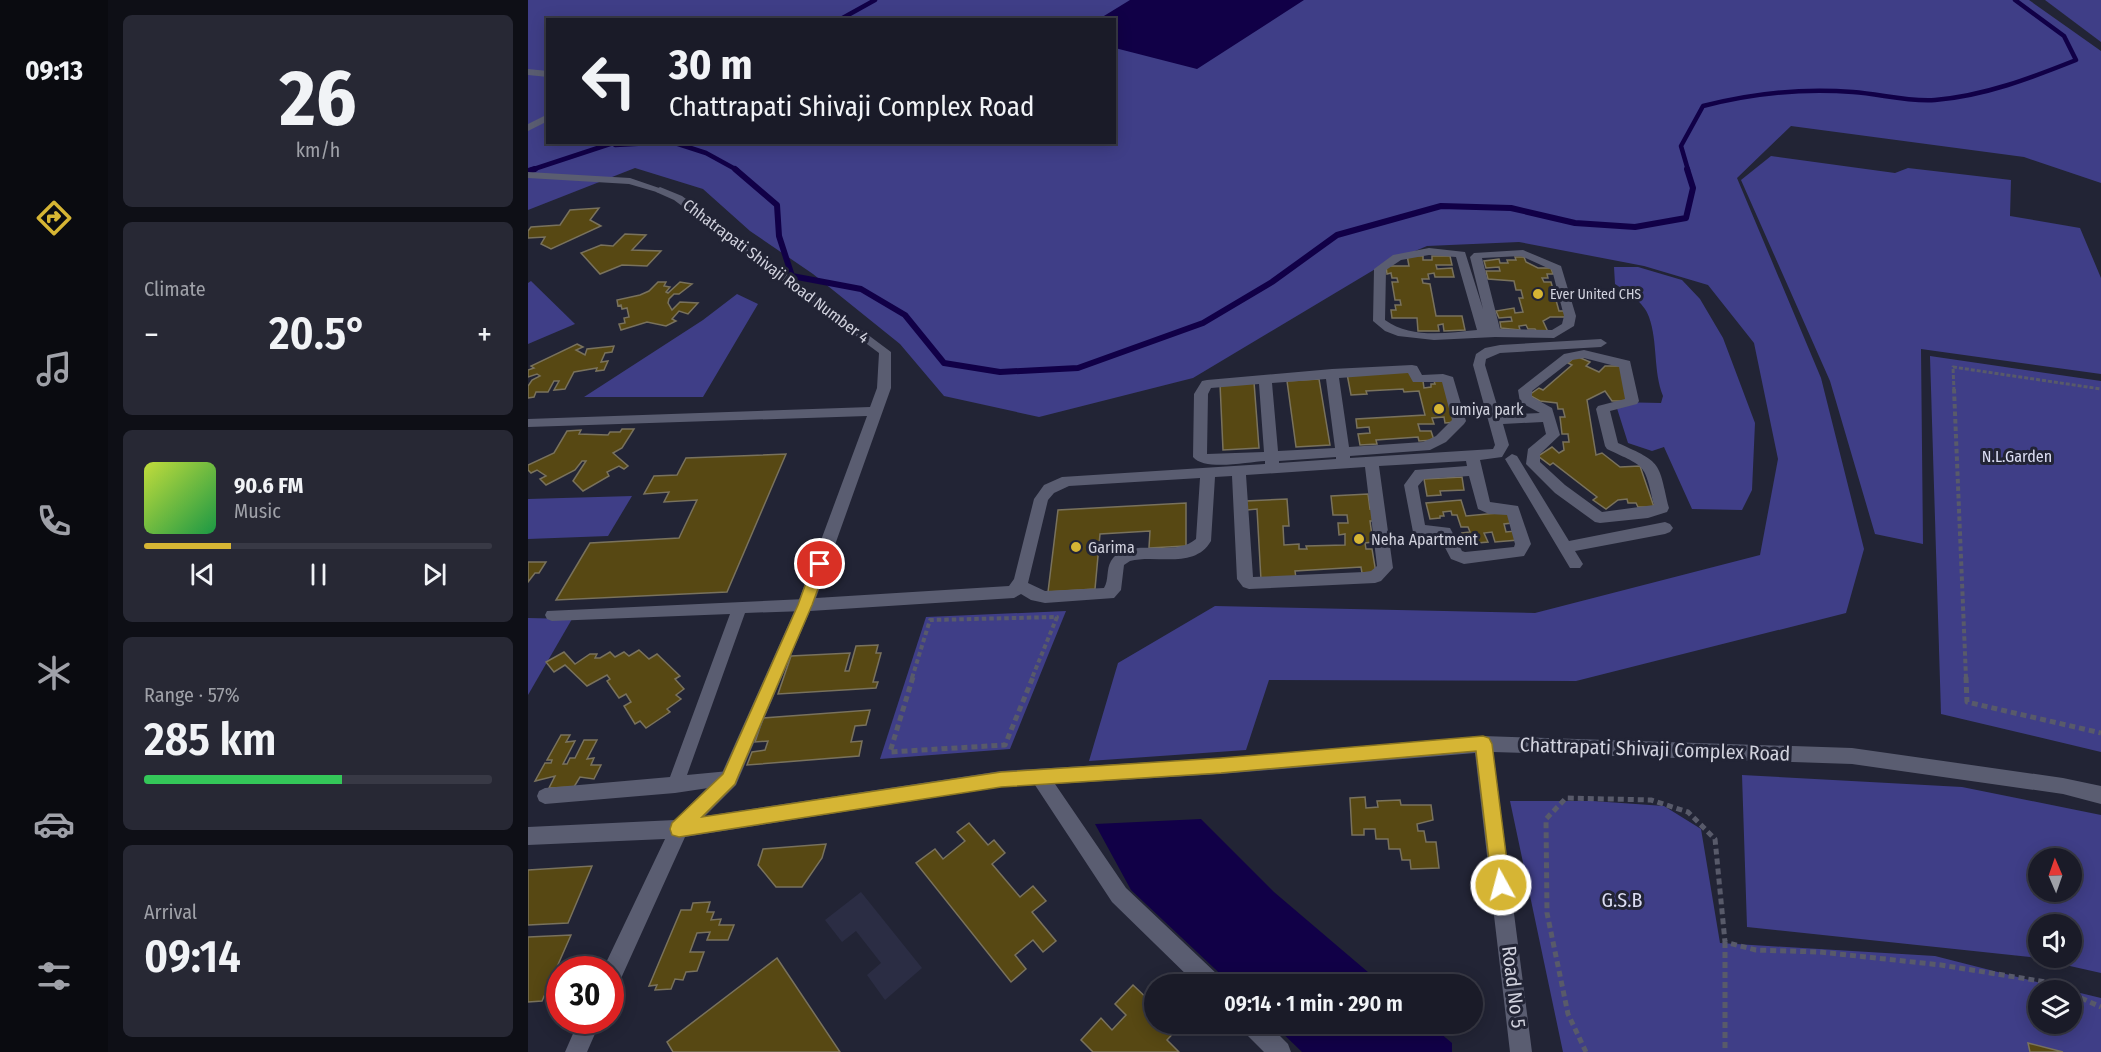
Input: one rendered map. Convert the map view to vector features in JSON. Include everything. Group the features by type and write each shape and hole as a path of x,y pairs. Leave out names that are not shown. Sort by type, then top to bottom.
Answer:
{"street":[{"path":"528,72 546,74"},
{"path":"528,128 546,118"},
{"name":"Chhatrapati Shivaji Road Number 4","path":"619,956 679,829 729,779 805,605 884,388 885,352 678,198 660,190"},
{"path":"1490,333 1461,254 1414,253 1384,265 1380,269 1379,321 1384,326 1416,335 1490,333 1554,334 1568,326 1570,316 1557,268 1523,253 1478,255 1476,257 1490,333 1494,350"},
{"path":"1473,464 1483,505 1489,509 1513,510 1523,544 1519,552 1464,558 1456,555 1445,532 1425,532 1418,528 1412,485 1420,474 1473,464 1497,454 1502,445 1479,365 1480,357 1494,350 1601,343"},
{"path":"1497,454 1533,464 1560,489 1600,518 1622,513 1651,513 1662,508 1652,468 1643,460 1612,446 1603,409 1632,401 1624,364 1584,354 1568,357 1525,390 1525,399 1547,411 1553,435 1533,452 1533,464"},
{"path":"1407,369 1414,372 1418,379 1443,378 1448,380 1459,421 1435,444 1343,459 1272,463 1200,458 1203,388 1207,384 1265,378 1407,369"},
{"path":"1332,374 1343,459"},
{"path":"1265,378 1272,463"},
{"path":"528,423 876,411"},
{"path":"1495,420 1548,417"},
{"path":"1343,459 1372,463 1473,464"},
{"path":"1512,459 1575,564"},
{"path":"805,605 1014,592 1022,580 1041,499 1049,489 1067,481 1239,471 1272,463"},
{"path":"1239,471 1244,572 1245,579 1249,583 1364,578 1375,577 1385,568 1372,463"},
{"path":"1019,585 1037,596 1045,597 1108,594 1113,590 1117,564 1122,558 1136,555 1185,554 1197,550 1203,541 1208,473"},
{"path":"1565,547 1665,528"},
{"name":"Chattrapati Shivaji Complex Road","path":"528,836 679,829 1001,779 1221,766 1483,744 1852,756 2063,786 2101,795"},
{"name":"Road No 5","path":"1483,744 1521,1052"},
{"path":"1040,777 1119,895 1201,974"},
{"path":"576,1052 584,1034"},
{"path":"1262,1034 1280,1052"}],"lane":[{"path":"528,175 630,182 660,190"},
{"path":"552,615 805,605"},
{"path":"675,785 740,608"},
{"path":"545,796 729,779"}],"path":[{"path":"2101,389 1953,367 1967,702 2101,733"},
{"path":"1057,617 1005,745 890,752 930,620 1057,617"},
{"path":"1586,1052 1568,1014 1547,913 1546,819 1566,798 1651,800 1688,812 1715,839 1725,942 1725,1052"},
{"path":"1725,942 1756,950 1820,952 1941,965 2034,980"},
{"path":"2082,998 2101,1007"}],"shaded area":[{"path":"1130,0 1304,0 1197,69 1116,48 1116,18 1101,18"},
{"path":"1201,819 1274,892 1370,974 1220,974 1131,890 1095,824"},
{"path":"861,892 922,968 885,1000 867,975 881,963 856,931 842,942 825,920"},
{"path":"1283,1034 1441,1034 1452,1043 1452,1052 1302,1052"}],"green space":[{"path":"528,0 2029,0 2101,51 2101,183 2024,157 1791,126 1737,178 1821,378 1864,549 1846,613 1576,681 1269,680 1246,750 1089,761 1118,663 1215,606 1535,613 1760,555 1778,459 1754,343 1708,285 1644,266 1519,242 1427,246 1382,265 1193,378 1039,417 944,396 900,344 813,274 750,231 703,189 635,168 528,210"},
{"path":"2045,0 2101,0 2101,42"},
{"path":"1771,156 1895,173 1908,168 2011,180 2010,216 2080,228 2101,278 2101,374 1921,349 1923,544 1875,534 1830,381 1741,180"},
{"path":"1614,267 1638,267 1682,280 1700,299 1723,338 1755,423 1752,490 1742,510 1692,509 1664,447 1652,451 1628,443 1615,402 1661,403 1663,396 1649,317 1639,302 1615,284"},
{"path":"531,281 575,324 528,344 528,283"},
{"path":"737,294 758,304 703,397 584,397 703,320"},
{"name":"N.L.Garden","path":"1930,356 2101,381 2101,752 1941,714"},
{"path":"632,496 608,536 528,539 528,499"},
{"path":"1066,611 1010,749 880,759 926,617"},
{"path":"528,618 572,619 528,695"},
{"path":"1742,775 1962,787 2101,815 2101,973 2079,968 2082,968 2082,914 2028,914 2028,957 1747,927"},
{"name":"G.S.B","path":"1510,801 1593,801 1664,806 1701,829 1720,943 1935,956 2029,980 2028,1034 2082,1034 2082,993 2101,998 2101,1052 1563,1052"}],"building":[{"path":"599,208 590,220 601,226 551,249 541,244 545,237 528,238 528,231 531,227 560,225 570,210"},
{"path":"625,234 646,235 632,250 661,251 647,266 622,265 600,274 581,253 601,245 613,246"},
{"path":"1407,255 1423,256 1423,260 1432,260 1432,256 1450,256 1452,265 1436,265 1437,269 1452,268 1454,277 1435,277 1434,273 1428,274 1429,279 1422,279 1423,283 1430,284 1436,316 1462,316 1465,330 1444,331 1443,324 1438,325 1439,331 1418,331 1417,318 1392,318 1391,310 1396,310 1395,305 1401,305 1400,300 1395,300 1392,282 1398,282 1397,278 1392,278 1391,273 1387,274 1386,266 1409,266"},
{"name":"Ever United CHS","path":"1515,257 1524,257 1526,262 1538,268 1551,268 1553,274 1547,274 1548,278 1542,278 1544,282 1551,282 1559,311 1564,311 1566,317 1550,317 1543,321 1548,332 1537,332 1535,329 1528,329 1526,325 1519,326 1520,330 1501,328 1500,322 1512,321 1511,317 1499,318 1496,311 1514,308 1515,313 1523,312 1519,298 1523,298 1521,290 1516,290 1514,281 1488,279 1486,271 1500,271 1499,267 1486,268 1484,261 1499,259 1500,263 1508,263 1507,260 1516,260"},
{"path":"658,282 666,282 664,286 670,287 666,292 668,293 680,282 692,284 669,299 668,303 672,310 680,302 698,303 688,314 679,311 672,319 676,321 666,326 647,322 621,330 619,324 625,323 624,318 629,317 627,308 622,309 621,305 618,306 617,300 640,295 649,291"},
{"path":"577,344 583,347 576,350 585,355 587,349 614,346 612,352 605,353 601,362 608,361 604,370 596,371 597,368 574,372 565,389 554,390 559,381 554,381 548,392 536,392 534,397 528,398 528,386 532,380 540,376 537,374 528,377 528,370 534,368 531,366"},
{"path":"1576,356 1590,362 1586,366 1599,372 1605,366 1621,366 1629,401 1612,401 1605,391 1587,400 1596,455 1602,453 1620,467 1640,466 1654,507 1638,507 1636,503 1628,503 1627,499 1618,500 1606,509 1593,500 1597,497 1553,463 1550,465 1538,456 1552,447 1559,453 1564,450 1563,442 1569,442 1568,434 1562,434 1560,417 1565,417 1563,409 1558,409 1557,403 1540,401 1529,395 1539,388 1543,390 1572,365 1568,363"},
{"name":"umiya park","path":"1410,370 1423,381 1424,388 1431,387 1431,384 1435,384 1434,381 1445,381 1457,422 1445,423 1444,417 1432,418 1434,424 1418,424 1420,431 1431,431 1434,440 1419,441 1418,437 1376,440 1377,444 1360,445 1358,434 1370,433 1369,427 1357,428 1356,419 1425,415 1419,391 1404,392 1403,389 1366,391 1367,394 1351,395 1347,374"},
{"path":"1319,379 1330,445 1296,447 1287,381"},
{"path":"1254,382 1259,448 1223,450 1220,384"},
{"path":"622,429 634,429 622,448 613,453 628,466 624,469 619,466 607,472 609,476 583,491 573,481 586,461 582,461 575,470 546,485 540,479 546,476 537,470 531,473 528,470 528,465 554,453 567,431 581,430 579,434 608,435 610,432 620,432"},
{"path":"786,454 727,592 556,600 590,543 679,538 697,500 664,502 669,492 644,494 654,476 677,475 686,458"},
{"path":"1462,477 1464,490 1440,491 1441,495 1427,496 1424,479"},
{"name":"Neha Apartment","path":"1368,494 1370,509 1375,508 1377,521 1370,521 1373,542 1365,543 1366,549 1372,549 1376,573 1362,573 1361,567 1295,571 1296,578 1261,580 1257,509 1247,510 1246,501 1287,499 1289,526 1283,526 1284,545 1299,544 1299,549 1307,549 1306,546 1345,545 1345,534 1339,535 1338,523 1348,523 1347,515 1333,515 1331,496"},
{"path":"1461,500 1466,516 1508,512 1512,523 1504,524 1506,532 1515,531 1518,540 1495,542 1492,532 1484,533 1488,542 1466,544 1462,533 1470,532 1468,527 1461,527 1457,515 1452,515 1451,511 1443,512 1444,516 1430,519 1426,503"},
{"name":"Garima","path":"1186,503 1186,546 1149,548 1150,531 1100,534 1095,589 1048,592 1058,510"},
{"path":"528,562 546,562 539,573 535,573 528,582"},
{"path":"878,645 876,653 881,653 873,682 878,682 876,688 778,694 791,656 850,653 845,671 849,671 856,646"},
{"path":"639,650 649,659 657,654 680,676 675,679 684,689 676,695 681,699 667,709 670,712 646,728 640,721 635,724 624,706 631,702 626,694 619,698 607,681 610,679 607,675 587,686 565,665 554,672 546,662 564,652 575,664 590,654 597,654 595,658 600,658 610,652 615,657 624,652 629,656"},
{"path":"870,710 866,725 855,726 851,742 862,741 859,756 747,765 752,752 765,750 768,741 755,742 763,718"},
{"path":"561,735 570,735 566,742 575,741 563,764 567,764 570,758 575,758 584,740 597,740 587,759 594,758 591,765 601,765 594,779 580,777 574,787 549,788 555,776 535,781 545,763 551,763 552,760 547,760"},
{"path":"1365,797 1366,808 1378,807 1377,801 1400,800 1401,805 1431,805 1433,820 1417,824 1418,831 1424,831 1426,842 1436,842 1439,868 1411,869 1410,860 1402,860 1400,849 1389,849 1388,839 1376,839 1375,829 1364,829 1364,835 1352,835 1350,798"},
{"path":"969,823 988,845 994,840 1005,853 992,864 1020,897 1033,886 1046,901 1032,912 1056,941 1043,952 1033,940 1015,955 1026,969 1011,982 916,863 935,849 943,859 965,841 957,832"},
{"path":"826,844 822,858 802,887 776,887 758,865 763,849"},
{"path":"592,866 568,923 528,925 528,870"},
{"path":"710,902 707,912 714,912 711,920 721,919 719,925 734,925 728,940 707,940 710,932 697,933 690,952 704,952 697,971 686,972 683,980 675,979 671,989 655,990 657,985 649,986 681,910 691,910 693,903"},
{"path":"571,935 562,956 546,956 546,992 542,1001 528,1002 528,937"},
{"path":"777,958 840,1052 673,1052 667,1042"},
{"path":"1133,985 1144,996 1144,1034 1172,1034 1167,1040 1179,1052 1093,1052 1081,1040 1101,1018 1112,1030 1126,1015 1115,1004"},
{"path":"2028,1043 2063,1052 2030,1052"}],"waterway":[{"path":"843,18 875,0"},
{"path":"1688,170 1681,146 1703,106 1740,98 1796,91 1853,92 1925,100 1953,98 2007,85 2076,60 2064,36 2015,0"},
{"path":"531,170 610,144"},
{"path":"615,145 634,144"},
{"path":"678,144 706,153 737,170"},
{"path":"528,171 535,169"},
{"path":"735,169 777,205 779,236 792,276 861,289 905,315 944,363 1000,372 1078,368 1203,323 1272,282 1337,235 1441,206 1511,208 1575,223 1635,227 1686,218 1693,188 1687,169"}],"place":[{"name":"Ever United CHS","path":"1538,294"},
{"name":"umiya park","path":"1439,409"},
{"name":"Neha Apartment","path":"1359,539"},
{"name":"Garima","path":"1076,547"}],"route":[{"path":"820,564 805,605 729,779 679,829 1001,779 1221,766 1483,744 1501,885"}]}
